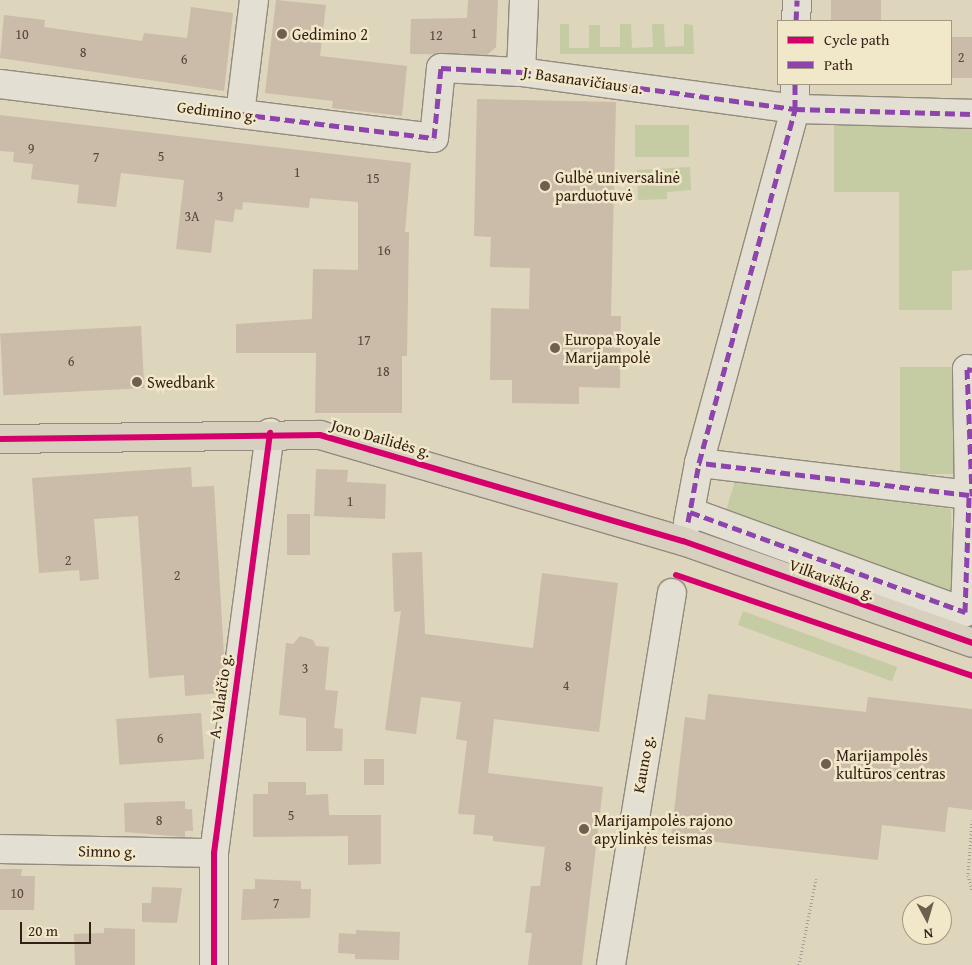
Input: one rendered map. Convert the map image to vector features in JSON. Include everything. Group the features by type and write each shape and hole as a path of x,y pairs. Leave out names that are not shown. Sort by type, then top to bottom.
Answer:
{"highway":[{"name":"Jono Dailidės g.","path":"0,439 270,433 320,435 687,525"},
{"name":"Vilkaviškio g.","path":"687,525 972,643"}],"street":[{"path":"240,114 254,0"},
{"path":"521,72 524,0"},
{"path":"796,20 797,0"},
{"name":"J. Basanavičiaus a.","path":"434,138 441,68 521,72 795,96 972,114"},
{"name":"Gedimino g.","path":"0,84 434,138"},
{"path":"795,96 700,463 687,525 965,612 968,495 967,369 972,370"},
{"name":"A. Valaičio g.","path":"214,965 214,853 270,433"},
{"path":"700,463 968,495"},
{"name":"Kauno g.","path":"610,965 672,593"},
{"name":"Simno g.","path":"0,849 214,853"}],"path":[{"path":"972,820 968,875 972,891"},
{"path":"799,965 816,879"}],"green space":[{"path":"560,24 569,24 569,48 589,48 589,25 600,25 600,47 620,47 620,24 631,24 632,48 653,47 652,24 664,24 665,47 684,46 684,24 693,25 694,54 560,54"},
{"path":"635,125 689,125 689,157 635,157"},
{"path":"834,125 972,125 972,270 952,271 952,310 899,310 899,192 834,192"},
{"path":"690,167 691,190 667,192 667,199 638,200 637,170"},
{"path":"900,367 954,367 954,474 900,474"},
{"path":"735,481 951,509 953,594 725,514"},
{"path":"743,611 897,667 892,681 738,625"}],"building":[{"path":"276,0 326,5 320,56 407,66 402,116 332,108 333,101 265,93"},
{"path":"468,0 498,0 496,47 487,55 410,54 411,19 467,18"},
{"path":"831,0 881,0 881,20 831,20"},
{"path":"191,7 233,13 224,91 0,58 4,15 45,20 44,27 142,41 144,33 187,38"},
{"path":"952,37 972,37 972,78 952,78"},
{"name":"Gulbė universalinė parduotuvė","path":"477,99 616,102 611,316 621,316 620,388 579,387 579,404 512,403 512,380 490,380 491,308 529,309 530,268 490,267 491,237 474,236"},
{"path":"0,115 411,163 405,232 409,232 407,356 402,356 402,413 315,413 316,353 236,353 236,324 312,319 313,269 358,270 358,202 310,198 309,208 243,202 242,210 235,209 233,222 215,220 211,253 176,249 184,180 121,173 116,207 77,203 79,185 31,179 33,164 13,162 14,152 0,151"},
{"path":"141,326 144,388 3,395 0,333"},
{"path":"191,467 192,487 214,486 224,656 220,693 185,696 184,675 149,678 138,516 94,519 99,579 80,581 79,570 39,573 32,478"},
{"path":"316,469 348,470 347,482 386,484 385,519 314,516"},
{"path":"287,514 310,514 310,555 287,555"},
{"path":"422,552 425,634 533,648 542,573 618,583 599,732 494,719 488,773 603,787 582,965 528,965 532,933 525,933 531,886 540,886 545,847 493,841 493,836 473,834 475,815 458,814 467,741 456,739 461,702 421,697 416,734 385,730 401,611 394,612 392,553"},
{"path":"300,636 313,640 316,646 329,647 325,690 338,691 334,728 343,729 342,751 306,751 306,718 279,715 286,643 293,644"},
{"name":"Marijampolės kultūros centras","path":"708,694 866,712 868,697 972,709 972,810 948,807 945,832 882,825 878,860 671,837 685,717 705,720"},
{"path":"201,713 204,759 119,765 116,719"},
{"path":"364,759 384,759 384,785 364,785"},
{"path":"268,782 306,782 306,795 328,794 329,815 381,815 381,864 348,865 348,836 253,837 253,794 268,794"},
{"path":"185,801 185,809 192,809 193,831 185,831 185,837 125,832 124,803"},
{"path":"0,869 22,869 21,876 35,876 34,910 0,910"},
{"path":"255,879 301,881 301,889 311,889 310,918 241,920 243,889 255,889"},
{"path":"152,887 182,888 177,923 142,922 142,903 151,903"},
{"path":"104,928 135,929 135,965 75,965 74,934 104,933"},
{"path":"356,930 400,932 399,960 355,959 355,954 338,953 339,933 356,934"}],"marked path":[{"path":"796,20 797,0"},
{"path":"240,114 434,138 441,68 521,72 795,109 972,114"},
{"path":"688,522 699,463 795,109 795,85"},
{"path":"972,370 967,369 972,496"},
{"path":"690,512 965,612 969,495 699,463"}],"cycle path":[{"path":"214,965 214,853 270,433"},
{"path":"0,439 320,435 683,541 972,643"},
{"path":"676,575 972,676"}],"place":[{"name":"Gedimino 2","path":"282,34"},
{"name":"Gulbė universalinė parduotuvė","path":"545,186"},
{"name":"Europa Royale Marijampolė","path":"555,348"},
{"name":"Swedbank","path":"137,382"},
{"name":"Marijampolės kultūros centras","path":"826,764"},
{"name":"Marijampolės rajono apylinkės teismas","path":"584,829"}]}
